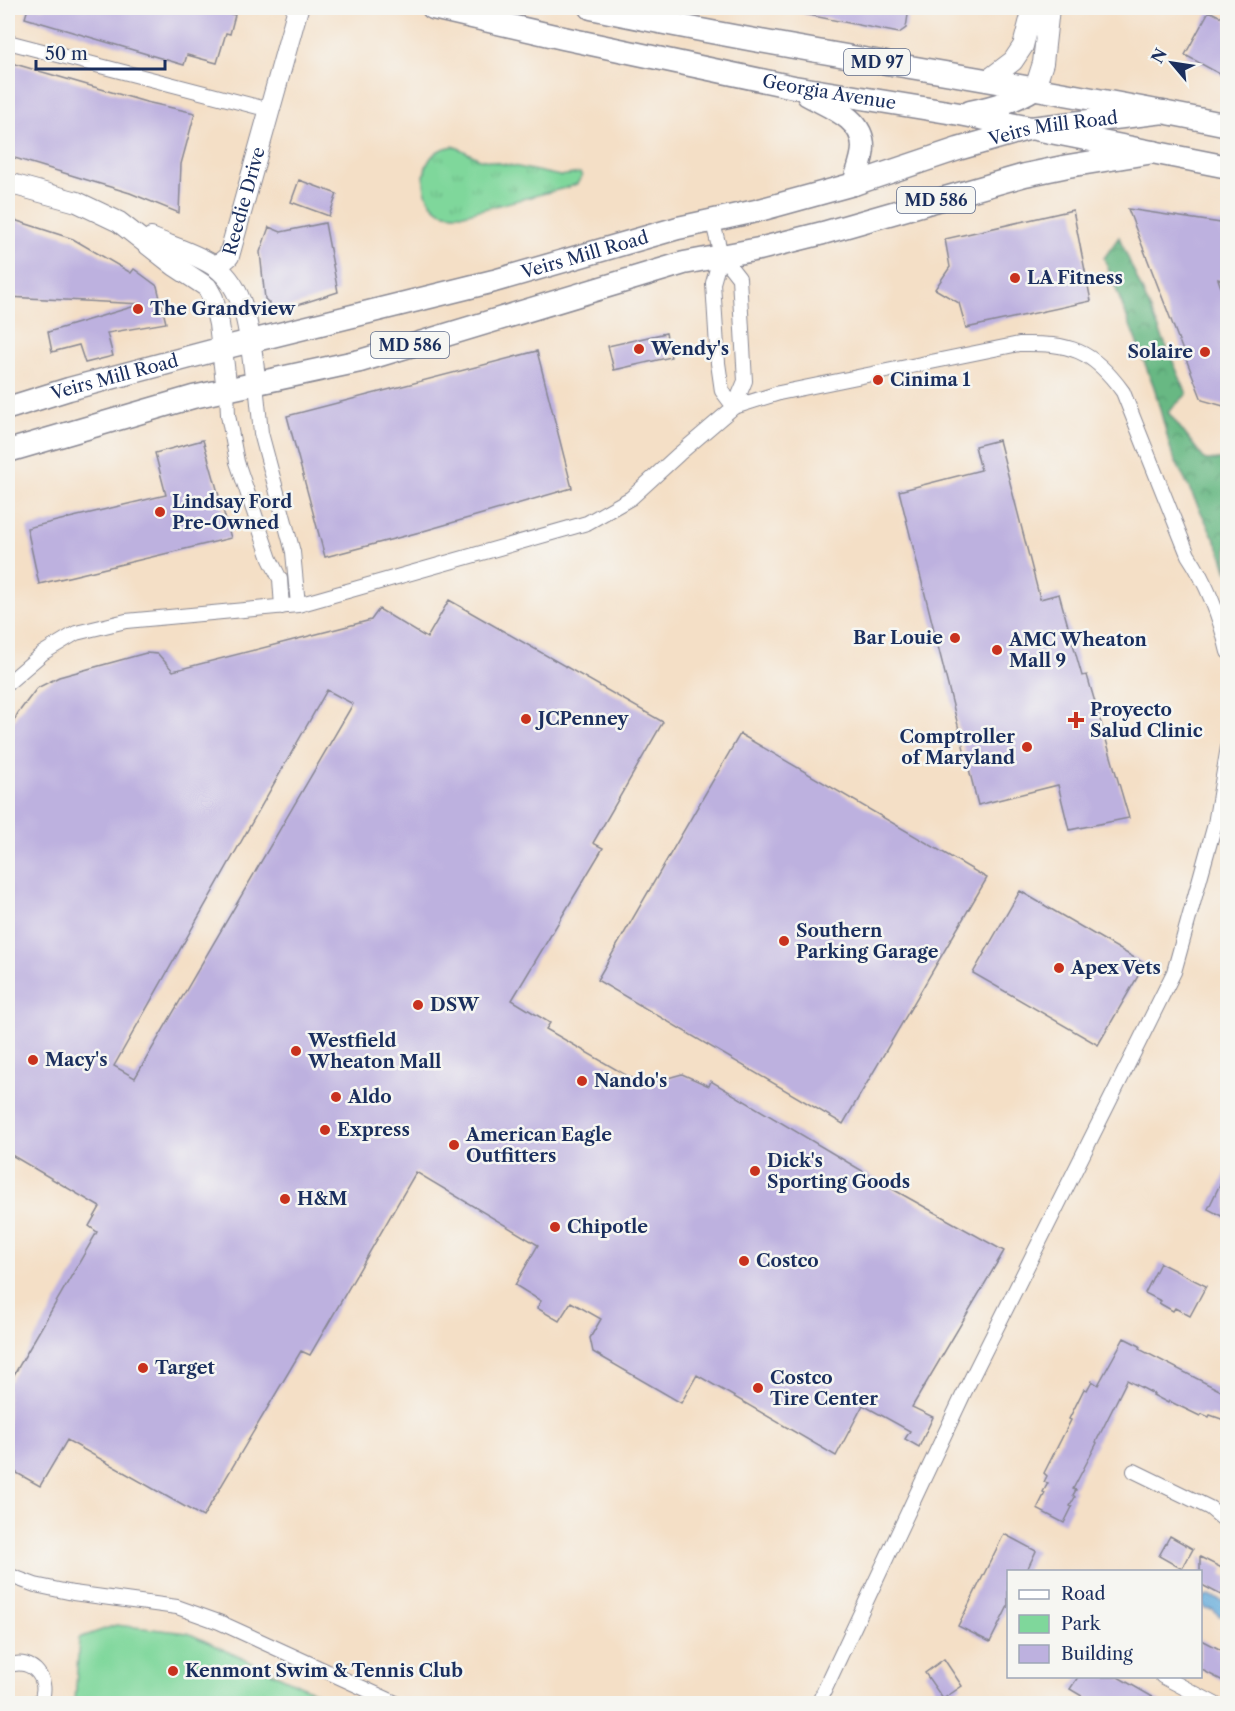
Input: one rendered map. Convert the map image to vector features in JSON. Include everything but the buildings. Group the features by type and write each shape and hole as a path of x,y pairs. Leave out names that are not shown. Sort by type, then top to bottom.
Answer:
{"main road":[{"name":"Georgia Avenue","path":"433,8 794,87 960,114 1227,167"},
{"name":"Georgia Avenue","path":"591,8 840,56 1035,88 1227,125"},
{"path":"794,87 846,116 858,129 863,147 854,184"},
{"path":"960,114 991,108 1019,98 1035,88"},
{"name":"Veirs Mill Road","path":"8,408 69,389 222,348 494,281 712,219 749,213 854,184 957,149 1030,128 1164,112"},
{"name":"Veirs Mill Road","path":"8,451 193,398 360,361 653,272 720,255 759,249 1025,175 1154,152"}],"street":[{"name":"Reedie Drive","path":"256,384 250,341 235,287 216,267 229,256 298,8"},
{"path":"988,80 1013,61 1023,46 1033,8"},
{"path":"1035,88 1042,63 1049,8"},
{"path":"8,42 270,110"},
{"path":"8,183 77,202 216,267"},
{"path":"712,219 720,255 713,283 718,363 722,391 734,407"},
{"path":"127,227 207,287 213,298 218,318 237,462 270,560 280,579 282,606"},
{"path":"720,255 740,278 745,381 734,407"},
{"path":"8,683 43,653 76,633 126,621 298,605 587,523 631,498 734,407 779,393 1019,344 1070,347 1086,354 1108,372 1123,392 1188,555 1200,573 1221,621 1227,652"},
{"path":"256,384 257,410 264,443 294,552 298,605"},
{"path":"818,1704 963,1395 1174,972 1215,824 1227,747"},
{"path":"1134,1471 1210,1508 1227,1523"},
{"path":"8,1577 35,1586 73,1593 177,1607 219,1622 398,1704"},
{"path":"8,1666 21,1663 36,1669 44,1683 44,1691 39,1704"},
{"path":"1164,1678 1215,1704"}],"green space":[{"path":"454,146 480,159 560,176 580,173 582,176 577,184 569,187 464,214 446,213 440,211 428,198 425,190 425,171 433,156 440,150"},
{"path":"1119,237 1187,394 1168,412 1205,460 1227,460 1227,572 1220,550 1172,454 1154,387 1104,258"},
{"name":"Kenmont Swim & Tennis Club","path":"116,1625 188,1633 338,1703 75,1703 79,1638"}],"water":[{"path":"1209,1596 1227,1603 1227,1611 1224,1615 1219,1616 1213,1610 1205,1609 1203,1601"}],"place":[{"name":"LA Fitness","path":"1015,278"},
{"name":"The Grandview","path":"138,309"},
{"name":"Wendy's","path":"639,349"},
{"name":"Solaire","path":"1205,352"},
{"name":"Cinima 1","path":"878,380"},
{"name":"Lindsay Ford Pre-Owned","path":"160,512"},
{"name":"Bar Louie","path":"955,638"},
{"name":"AMC Wheaton Mall 9","path":"997,650"},
{"name":"JCPenney","path":"526,719"},
{"name":"Proyecto Salud Clinic","path":"1076,720"},
{"name":"Comptroller of Maryland","path":"1027,747"},
{"name":"Southern Parking Garage","path":"784,941"},
{"name":"Apex Vets","path":"1059,968"},
{"name":"DSW","path":"418,1005"},
{"name":"Westfield Wheaton Mall","path":"296,1051"},
{"name":"Macy's","path":"33,1060"},
{"name":"Nando's","path":"582,1081"},
{"name":"Aldo","path":"336,1097"},
{"name":"Express","path":"325,1130"},
{"name":"American Eagle Outfitters","path":"454,1145"},
{"name":"Dick's Sporting Goods","path":"755,1171"},
{"name":"H&M","path":"285,1199"},
{"name":"Chipotle","path":"555,1227"},
{"name":"Costco","path":"744,1261"},
{"name":"Target","path":"143,1368"},
{"name":"Costco Tire Center","path":"758,1388"},
{"name":"Kenmont Swim & Tennis Club","path":"173,1671"}]}
